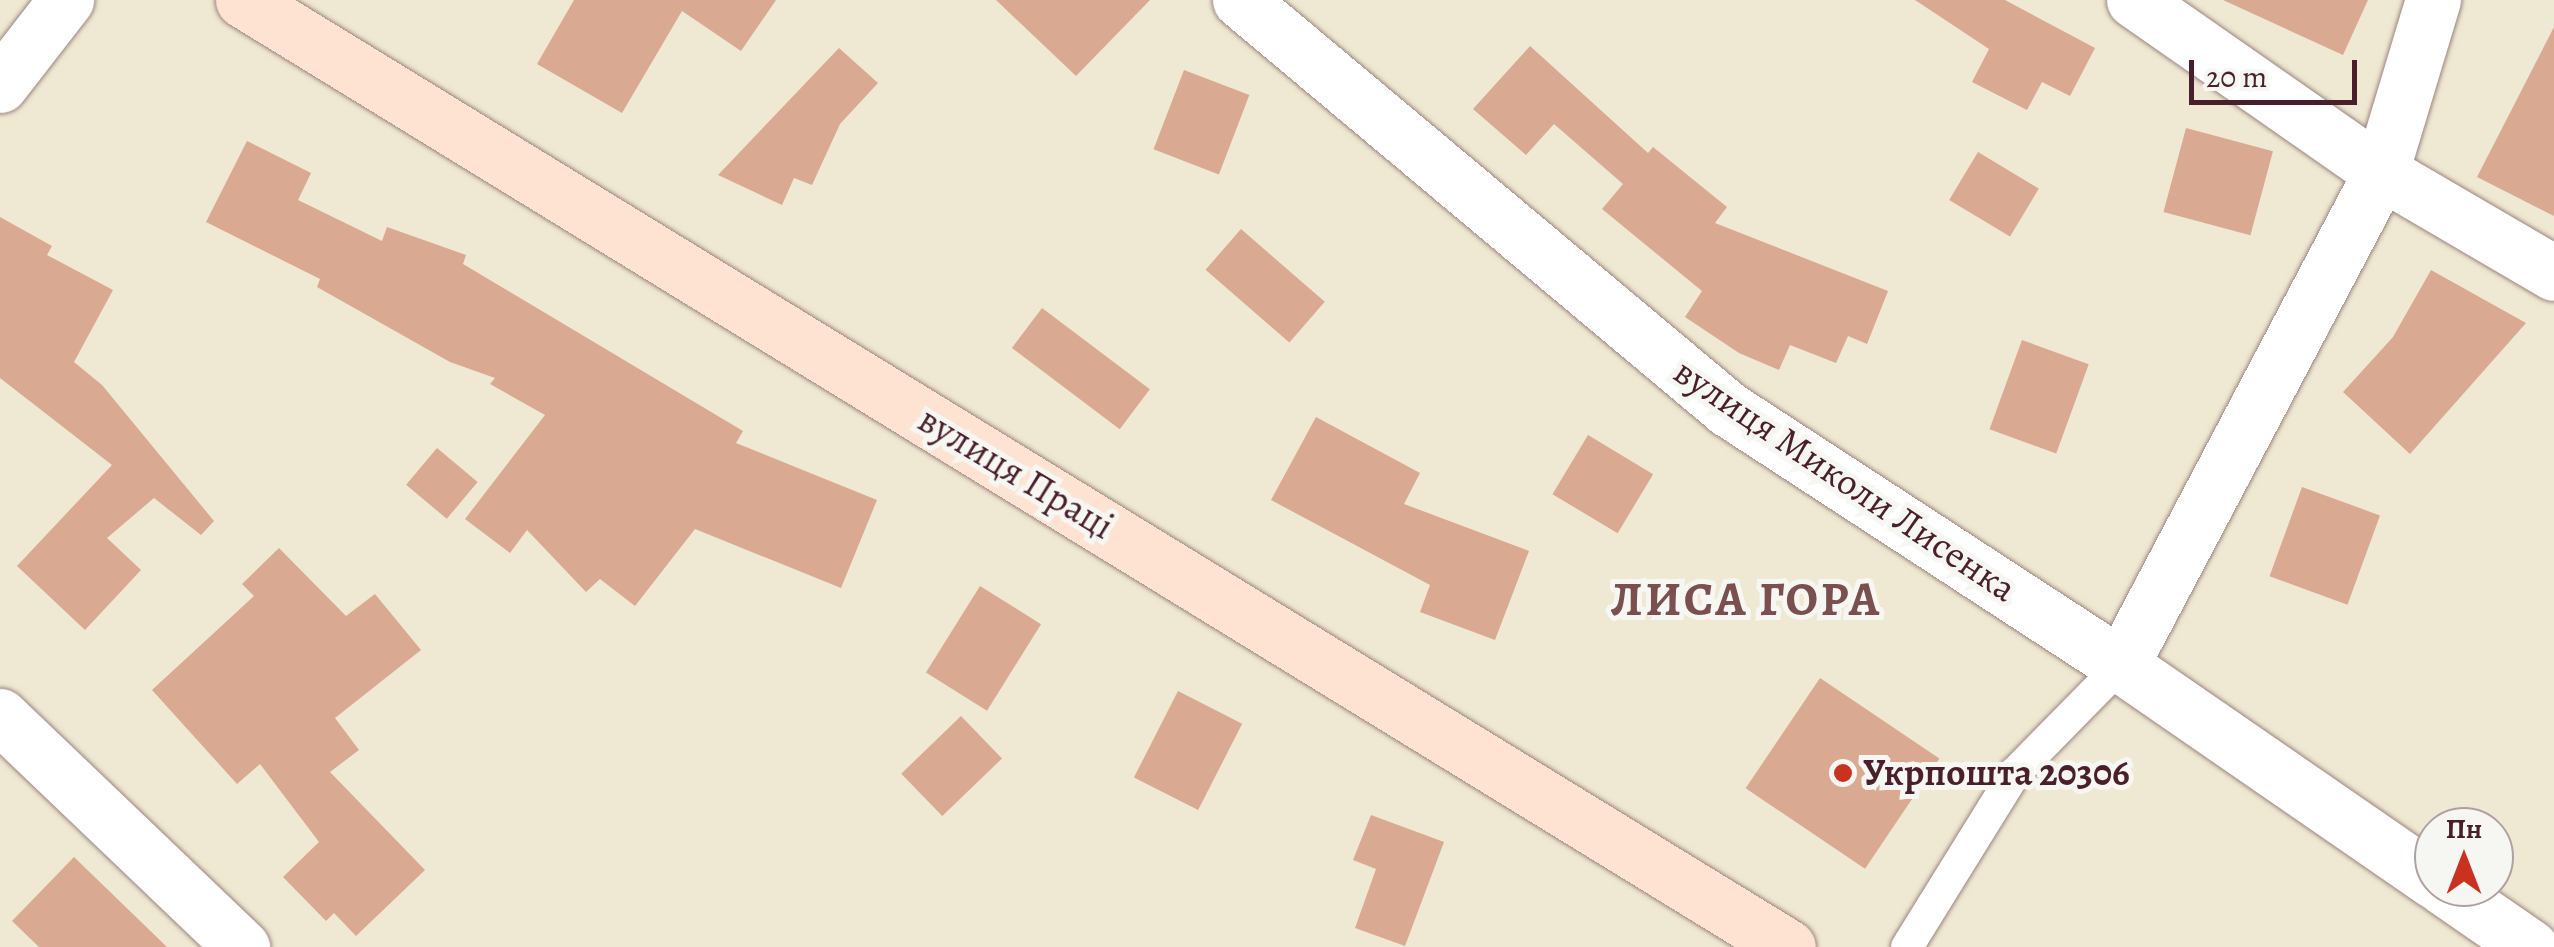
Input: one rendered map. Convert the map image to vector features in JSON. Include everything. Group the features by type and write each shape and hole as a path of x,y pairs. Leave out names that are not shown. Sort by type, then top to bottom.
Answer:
{"main road":[{"name":"вулиця Праці","path":"243,0 1788,947"}],"street":[{"path":"0,85 66,0"},
{"name":"вулиця Миколи Лисенка","path":"1240,0 1728,409 2121,666 2414,867"},
{"path":"2134,0 2380,172 2554,273"},
{"path":"2121,666 2380,172 2434,0"},
{"path":"0,716 242,947"},
{"path":"2472,907 2530,947"}],"lane":[{"path":"1907,947 2015,773 2121,666"}],"building":[{"path":"574,0 776,0 741,51 682,11 622,113 537,64"},
{"path":"996,0 1150,0 1076,76"},
{"path":"1915,0 2005,0 2095,48 2070,96 2042,82 2027,110 1972,82 1989,49"},
{"path":"2223,0 2368,0 2343,55"},
{"path":"2554,27 2554,216 2477,177"},
{"path":"1530,46 1648,153 1653,147 1727,207 1715,223 1888,291 1867,344 1848,336 1836,363 1790,345 1779,370 1739,353 1685,317 1702,291 1602,209 1623,184 1554,124 1526,155 1473,109"},
{"path":"839,48 878,83 840,124 812,185 794,178 782,205 718,175"},
{"path":"1184,70 1249,95 1219,174 1154,149"},
{"path":"2186,128 2273,151 2250,235 2163,212"},
{"path":"247,141 311,173 298,200 382,241 387,227 466,255 463,264 743,431 736,443 877,500 841,588 695,529 635,606 600,579 586,592 527,530 510,553 465,519 545,415 490,384 495,378 450,362 317,287 320,279 206,222"},
{"path":"1978,152 2039,189 2010,237 1949,200"},
{"path":"0,217 52,246 47,255 113,290 74,362 102,385 214,521 201,535 154,498 107,538 141,570 85,630 17,566 112,465 0,378"},
{"path":"1241,229 1325,302 1289,343 1206,270"},
{"path":"2431,270 2526,323 2410,454 2343,392 2393,337"},
{"path":"1042,308 1150,389 1120,429 1012,348"},
{"path":"2022,340 2089,364 2056,454 1990,429"},
{"path":"1316,417 1420,473 1404,504 1529,551 1495,640 1420,612 1430,585 1271,500"},
{"path":"1588,435 1653,474 1618,533 1552,494"},
{"path":"437,448 478,482 447,519 406,485"},
{"path":"2302,487 2380,515 2348,605 2270,576"},
{"path":"279,548 346,616 375,594 421,650 335,718 359,750 330,772 425,870 356,936 334,913 326,921 283,877 319,842 260,764 237,784 152,690 254,596 242,584"},
{"path":"980,586 1041,624 987,711 926,673"},
{"name":"Укрпошта 20306","path":"1820,678 1939,759 1865,869 1746,788"},
{"path":"1178,691 1242,724 1198,810 1134,777"},
{"path":"961,716 1002,758 942,816 901,774"},
{"path":"1371,815 1444,842 1405,946 1355,928 1376,869 1353,860"},
{"path":"74,857 167,947 39,947 12,921"}],"place":[{"name":"Укрпошта 20306","path":"1843,773"}],"district":[{"name":"ЛИСА ГОРА","path":"1746,600"}]}
